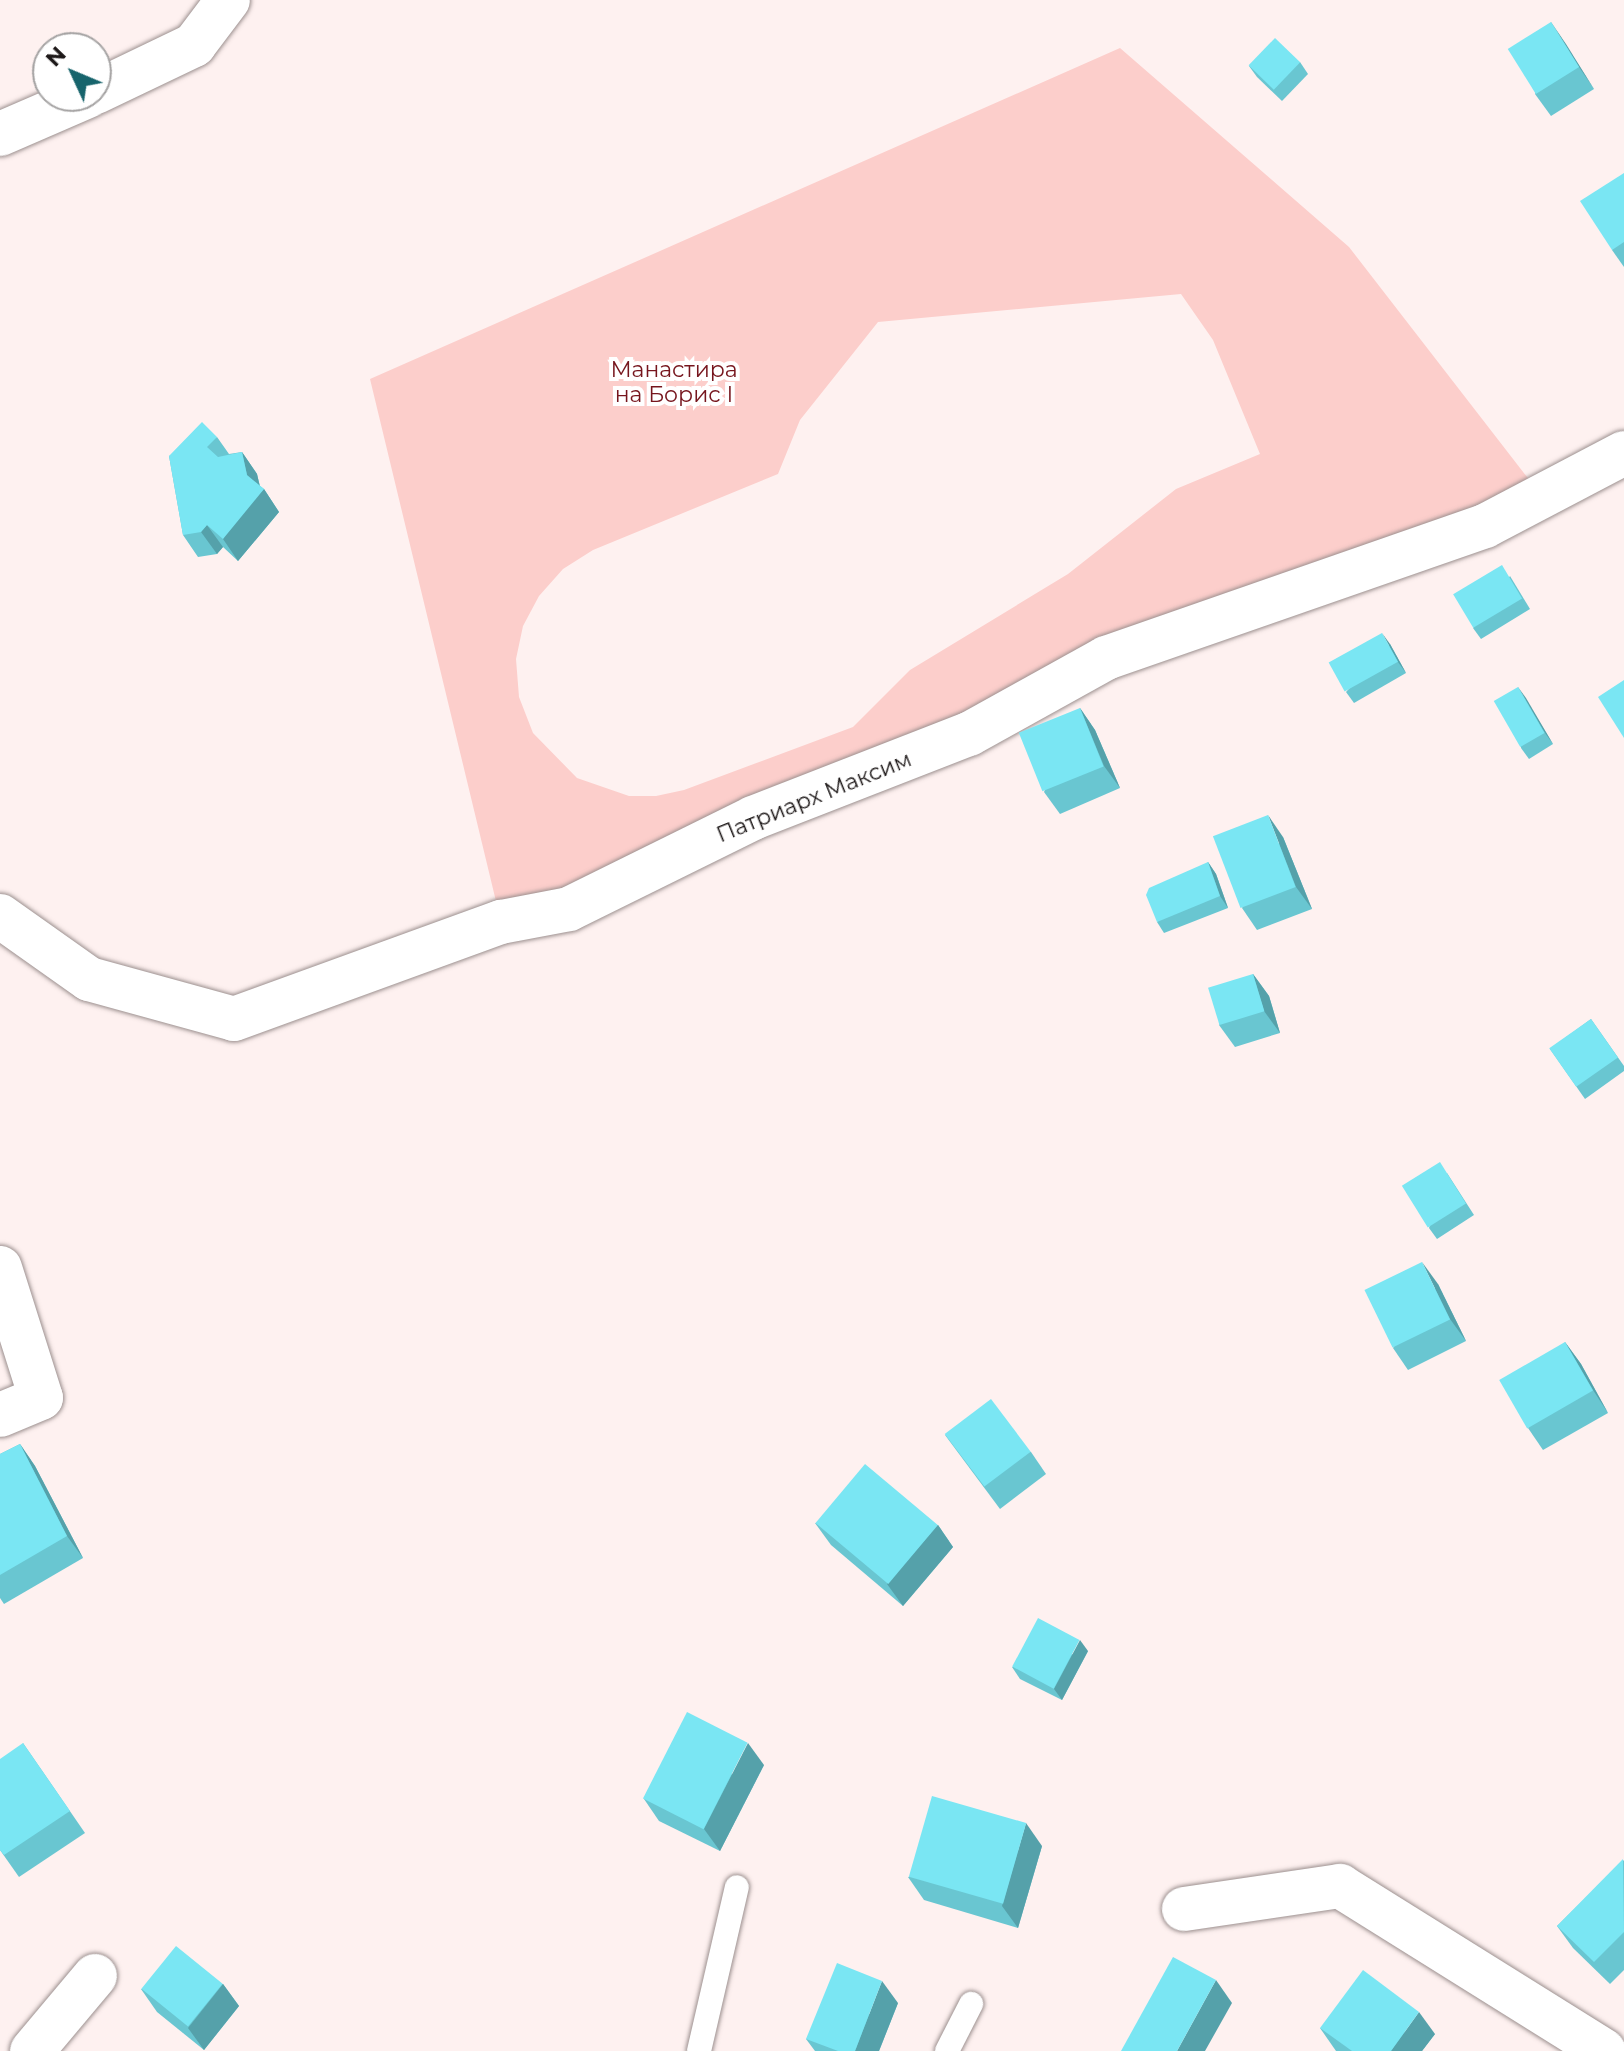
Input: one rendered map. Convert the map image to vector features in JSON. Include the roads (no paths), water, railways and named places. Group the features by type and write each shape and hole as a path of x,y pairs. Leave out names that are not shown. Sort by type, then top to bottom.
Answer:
{"street":[{"path":"112,84 194,45 228,0"},
{"path":"0,134 51,112"},
{"name":"Патриарх Максим","path":"0,916 89,979 234,1019 501,922 569,909 753,818 969,734 1106,658 1485,526 1624,453"},
{"path":"0,1268 41,1398 0,1415"},
{"path":"1184,1909 1340,1886 1604,2051"},
{"path":"32,2051 95,1976"}],"lane":[{"path":"699,2051 737,1887"},
{"path":"947,2051 971,2004"}],"park label":[{"name":"Манастира на Борис І","path":"674,382"}]}
